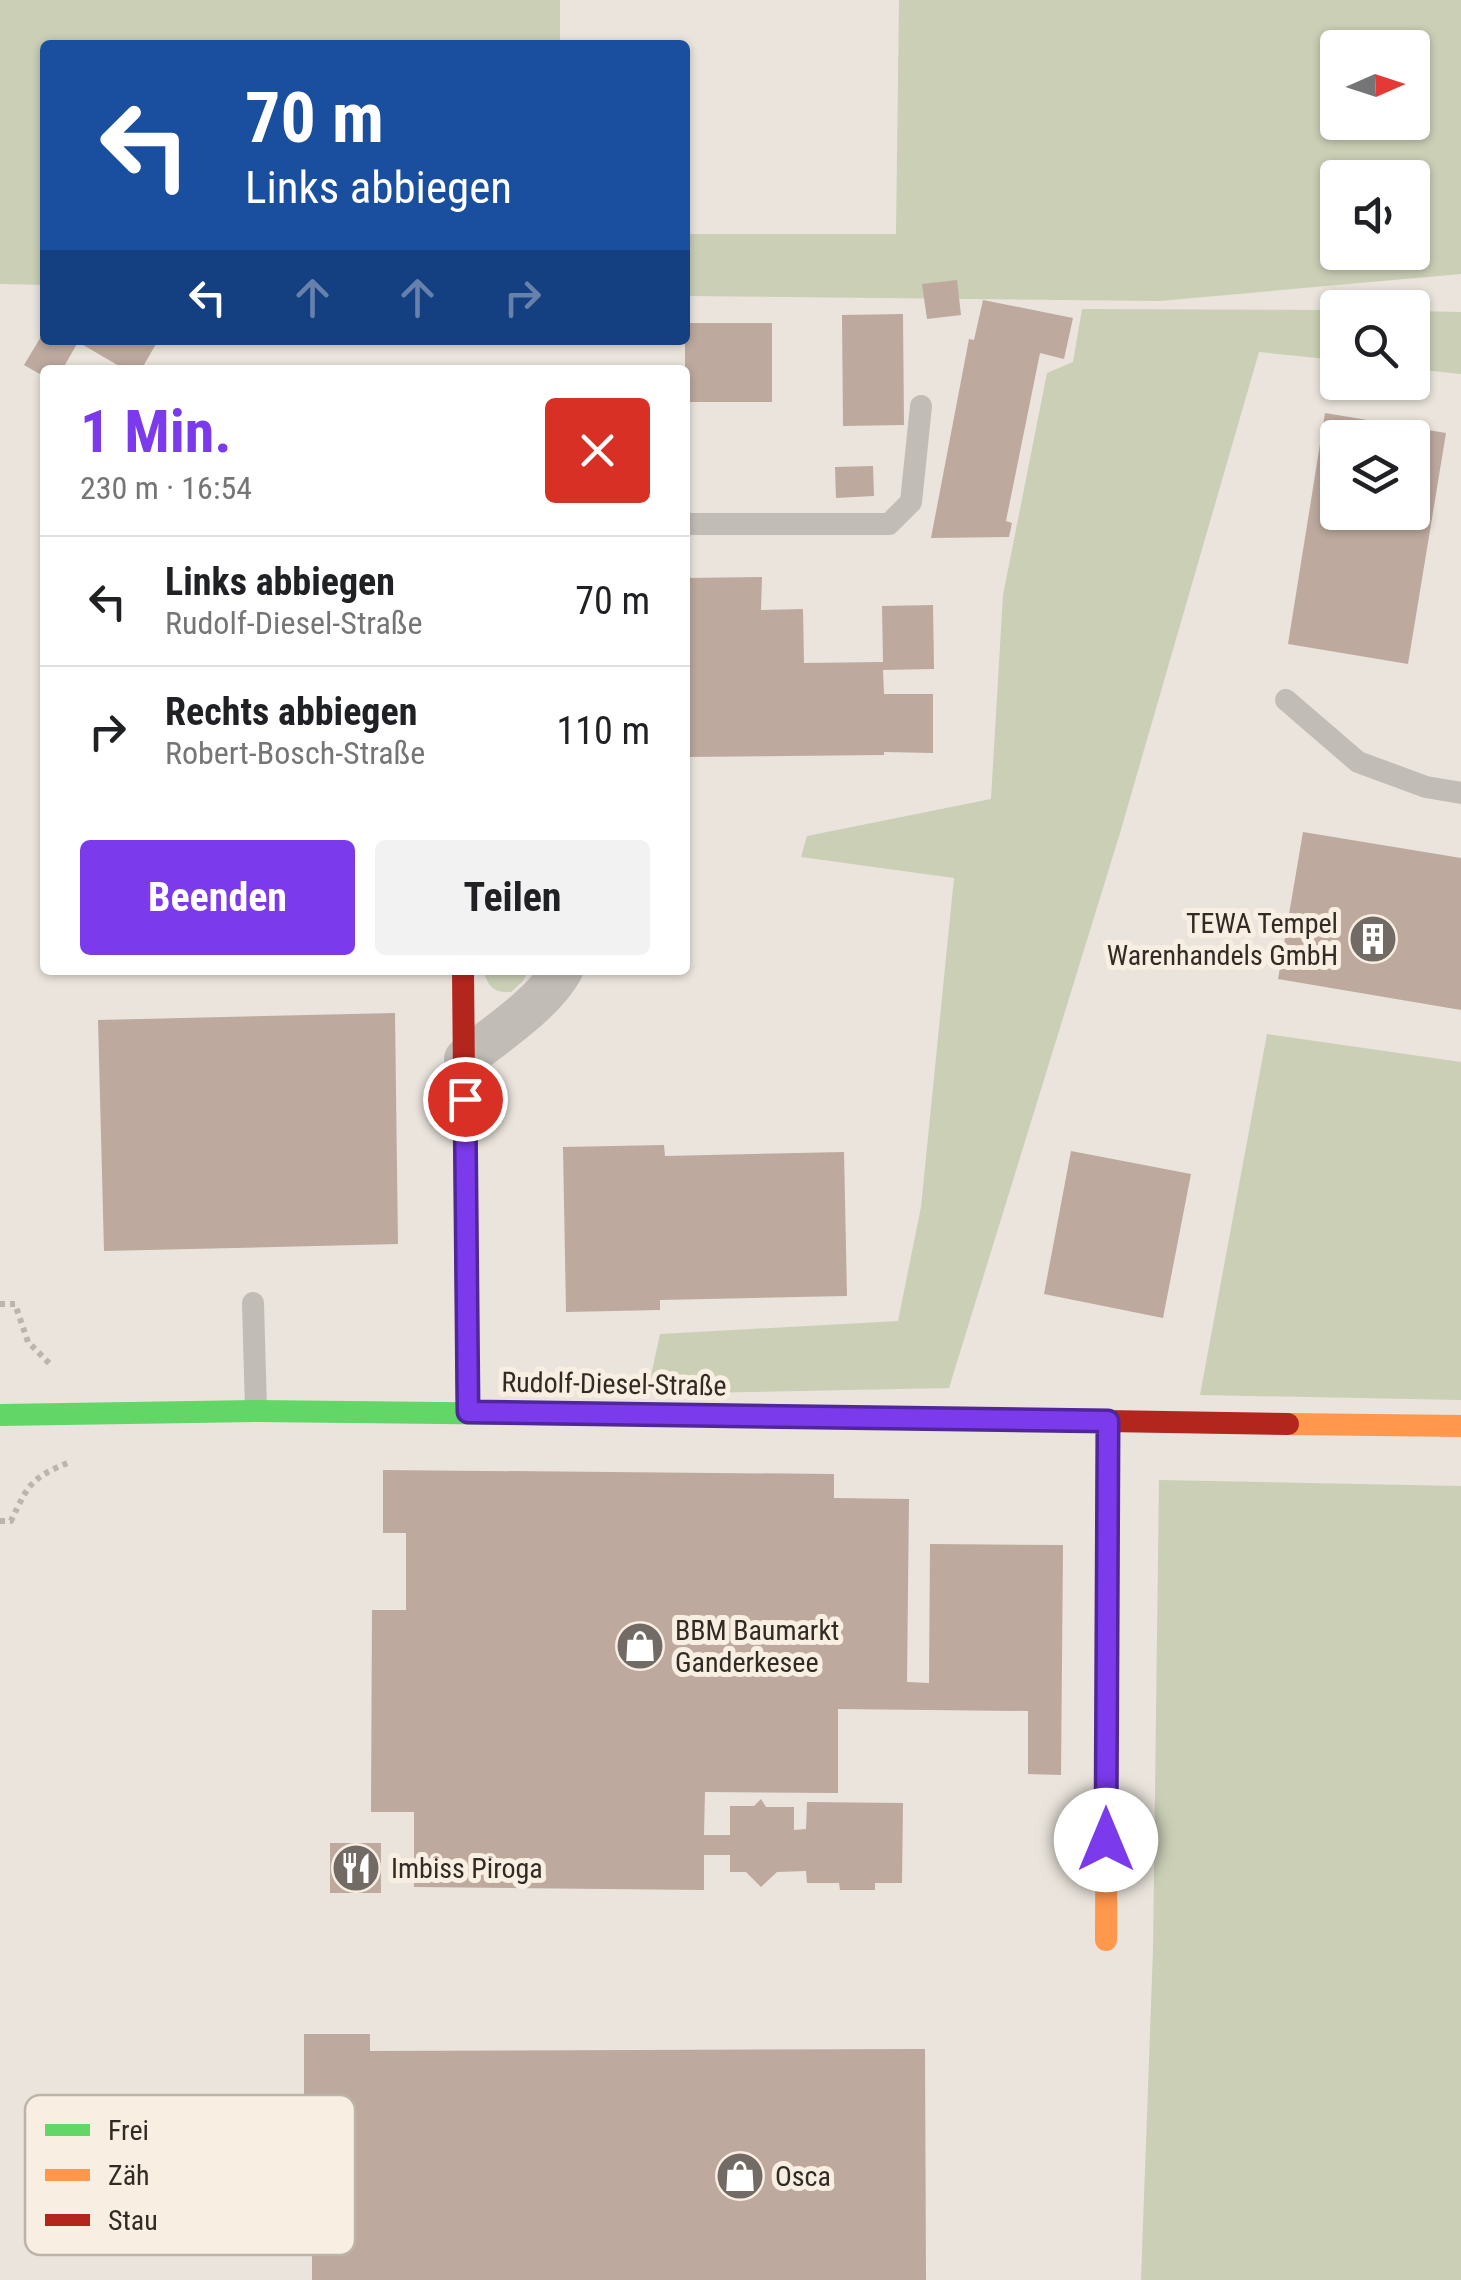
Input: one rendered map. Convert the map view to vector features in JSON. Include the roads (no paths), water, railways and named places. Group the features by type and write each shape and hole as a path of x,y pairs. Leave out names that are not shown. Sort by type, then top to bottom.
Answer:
{"street":[{"path":"463,975 468,1412"},
{"path":"465,1060 560,975"},
{"name":"Rudolf-Diesel-Straße","path":"0,1415 468,1412 1461,1426"},
{"path":"1106,1940 1108,1421"}],"lane":[{"path":"690,524 889,524 911,502 921,406"},
{"path":"1286,700 1358,762 1426,787 1461,793"},
{"path":"253,1303 256,1411"}],"place":[{"name":"TEWA Tempel Warenhandels GmbH","path":"1373,939"},
{"name":"BBM Baumarkt Ganderkesee","path":"640,1646"},
{"name":"Imbiss Piroga","path":"356,1868"},
{"name":"Osca","path":"740,2176"}]}
